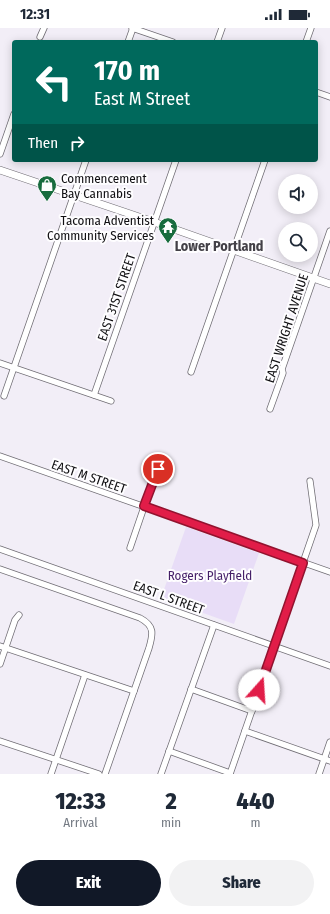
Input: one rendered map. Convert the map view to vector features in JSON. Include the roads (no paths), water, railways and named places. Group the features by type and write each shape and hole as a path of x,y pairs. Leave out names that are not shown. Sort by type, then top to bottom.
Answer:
{"main road":[{"path":"0,170 330,284"}],"street":[{"path":"40,37 44,28"},
{"path":"129,40 132,28 167,40"},
{"path":"218,40 222,28"},
{"path":"307,40 311,28"},
{"path":"318,93 330,97"},
{"path":"0,154 12,120"},
{"path":"4,396 85,162"},
{"name":"EAST 31ST STREET","path":"94,395 175,162"},
{"path":"191,372 264,162"},
{"name":"EAST WRIGHT AVENUE","path":"270,410 283,373 282,369 330,231"},
{"path":"0,363 111,402"},
{"name":"EAST M STREET","path":"0,456 330,572"},
{"path":"130,548 158,469"},
{"path":"169,751 230,774 316,525 310,481"},
{"name":"EAST L STREET","path":"0,550 330,666"},
{"path":"0,569 140,618 150,625 152,629 152,638 105,774"},
{"path":"0,664 3,647 19,614"},
{"path":"161,774 214,625"},
{"path":"3,647 134,692"},
{"path":"51,774 85,675"},
{"path":"191,690 252,711"},
{"path":"245,731 327,760"},
{"path":"0,741 99,774"},
{"path":"319,774 327,760 330,742"}],"place":[{"name":"Commencement Bay Cannabis","path":"47,202"},
{"name":"Tacoma Adventist Community Services","path":"168,244"}],"district":[{"name":"Lower Portland","path":"219,246"}],"park label":[{"name":"Rogers Playfield","path":"210,575"}]}
